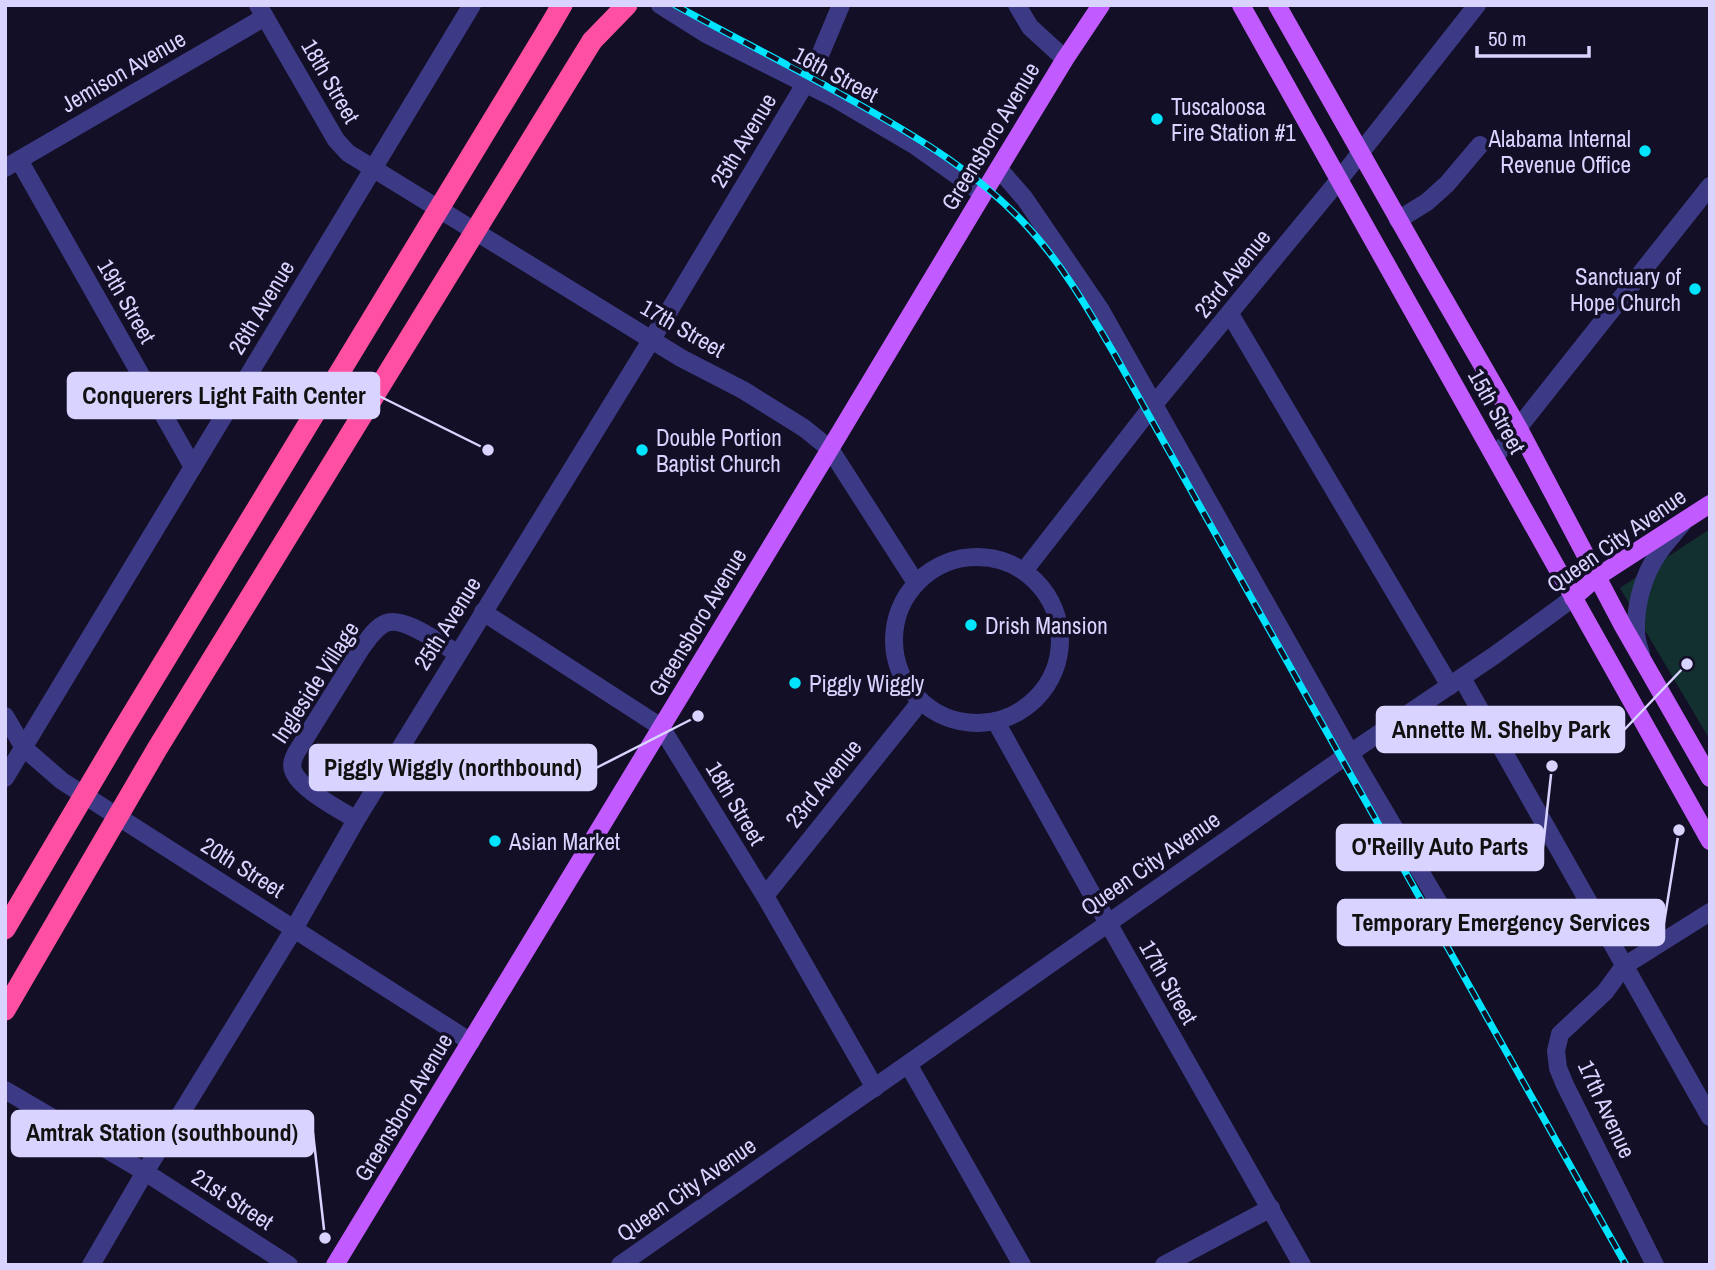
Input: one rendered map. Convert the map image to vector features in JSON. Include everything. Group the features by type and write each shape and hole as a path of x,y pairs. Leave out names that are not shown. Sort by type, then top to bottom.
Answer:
{"highway":[{"path":"5,929 560,5"},
{"path":"5,1010 157,749 613,5"},
{"path":"592,41 627,5"}],"main road":[{"name":"Greensboro Avenue","path":"335,1265 1065,59 1101,5"},
{"name":"15th Street","path":"1241,5 1710,841"},
{"name":"15th Street","path":"1277,5 1518,427 1644,664 1710,778"},
{"name":"Queen City Avenue","path":"1573,598 1597,577 1710,505"}],"street":[{"name":"26th Avenue","path":"5,778 472,5"},
{"name":"16th Street","path":"660,5 706,34 836,99 914,145 983,194"},
{"name":"25th Avenue","path":"90,1265 294,929 457,653 805,83 842,5"},
{"path":"1017,5 1030,27 1065,59"},
{"name":"23rd Avenue","path":"1024,571 1154,404 1339,180 1477,5"},
{"name":"18th Street","path":"262,11 336,140 348,153 373,169"},
{"name":"Jemison Avenue","path":"12,164 262,11"},
{"path":"1398,220 1427,202 1447,184 1480,145"},
{"name":"19th Street","path":"12,164 193,467"},
{"name":"17th Street","path":"373,169 681,358 743,390 804,428 830,450 916,583"},
{"path":"999,169 1025,199 1100,309 1350,752 1456,932"},
{"path":"1495,457 1710,186"},
{"path":"1230,314 1456,682 1710,1117"},
{"path":"1644,664 1636,635 1637,603 1658,554 1686,520"},
{"path":"959,558 994,558 1024,571 1040,585 1057,614 1060,649 1050,682 1040,696 1026,708 996,722 959,722 943,716 921,701 905,681 898,665 894,647 895,629 904,599 928,572 959,558"},
{"name":"Queen City Avenue","path":"620,1265 1573,598"},
{"name":"18th Street","path":"483,612 661,727 765,897 875,1088"},
{"name":"Ingleside Village","path":"356,820 318,796 297,778 292,762 296,754 362,647 373,632 387,622 405,623 457,653"},
{"name":"23rd Avenue","path":"765,897 921,701"},
{"name":"20th Street","path":"5,716 24,748 62,781 471,1042"},
{"name":"17th Street","path":"996,722 1302,1265"},
{"name":"17th Avenue","path":"1656,1265 1564,1085 1556,1051 1560,1034 1605,992 1624,966 1710,912"},
{"path":"908,1064 1022,1265"},
{"name":"21st Street","path":"5,1090 145,1172 289,1265"},
{"path":"1164,1265 1270,1209"}],"green space":[{"path":"1710,529 1710,740 1620,588"}],"railway":[{"path":"675,5 839,93 927,145 988,189 1025,224 1050,254 1115,355 1626,1265"}],"place":[{"name":"Tuscaloosa Fire Station #1","path":"1157,119"},
{"name":"Alabama Internal Revenue Office","path":"1645,151"},
{"name":"Sanctuary of Hope Church","path":"1695,289"},
{"name":"Conquerers Light Faith Center","path":"488,450"},
{"name":"Double Portion Baptist Church","path":"642,450"},
{"name":"Drish Mansion","path":"971,625"},
{"name":"Annette M. Shelby Park","path":"1687,664"},
{"name":"Piggly Wiggly","path":"795,683"},
{"name":"Piggly Wiggly (northbound)","path":"698,716"},
{"name":"O'Reilly Auto Parts","path":"1552,766"},
{"name":"Temporary Emergency Services","path":"1679,830"},
{"name":"Asian Market","path":"495,841"},
{"name":"Amtrak Station (southbound)","path":"325,1238"}]}
